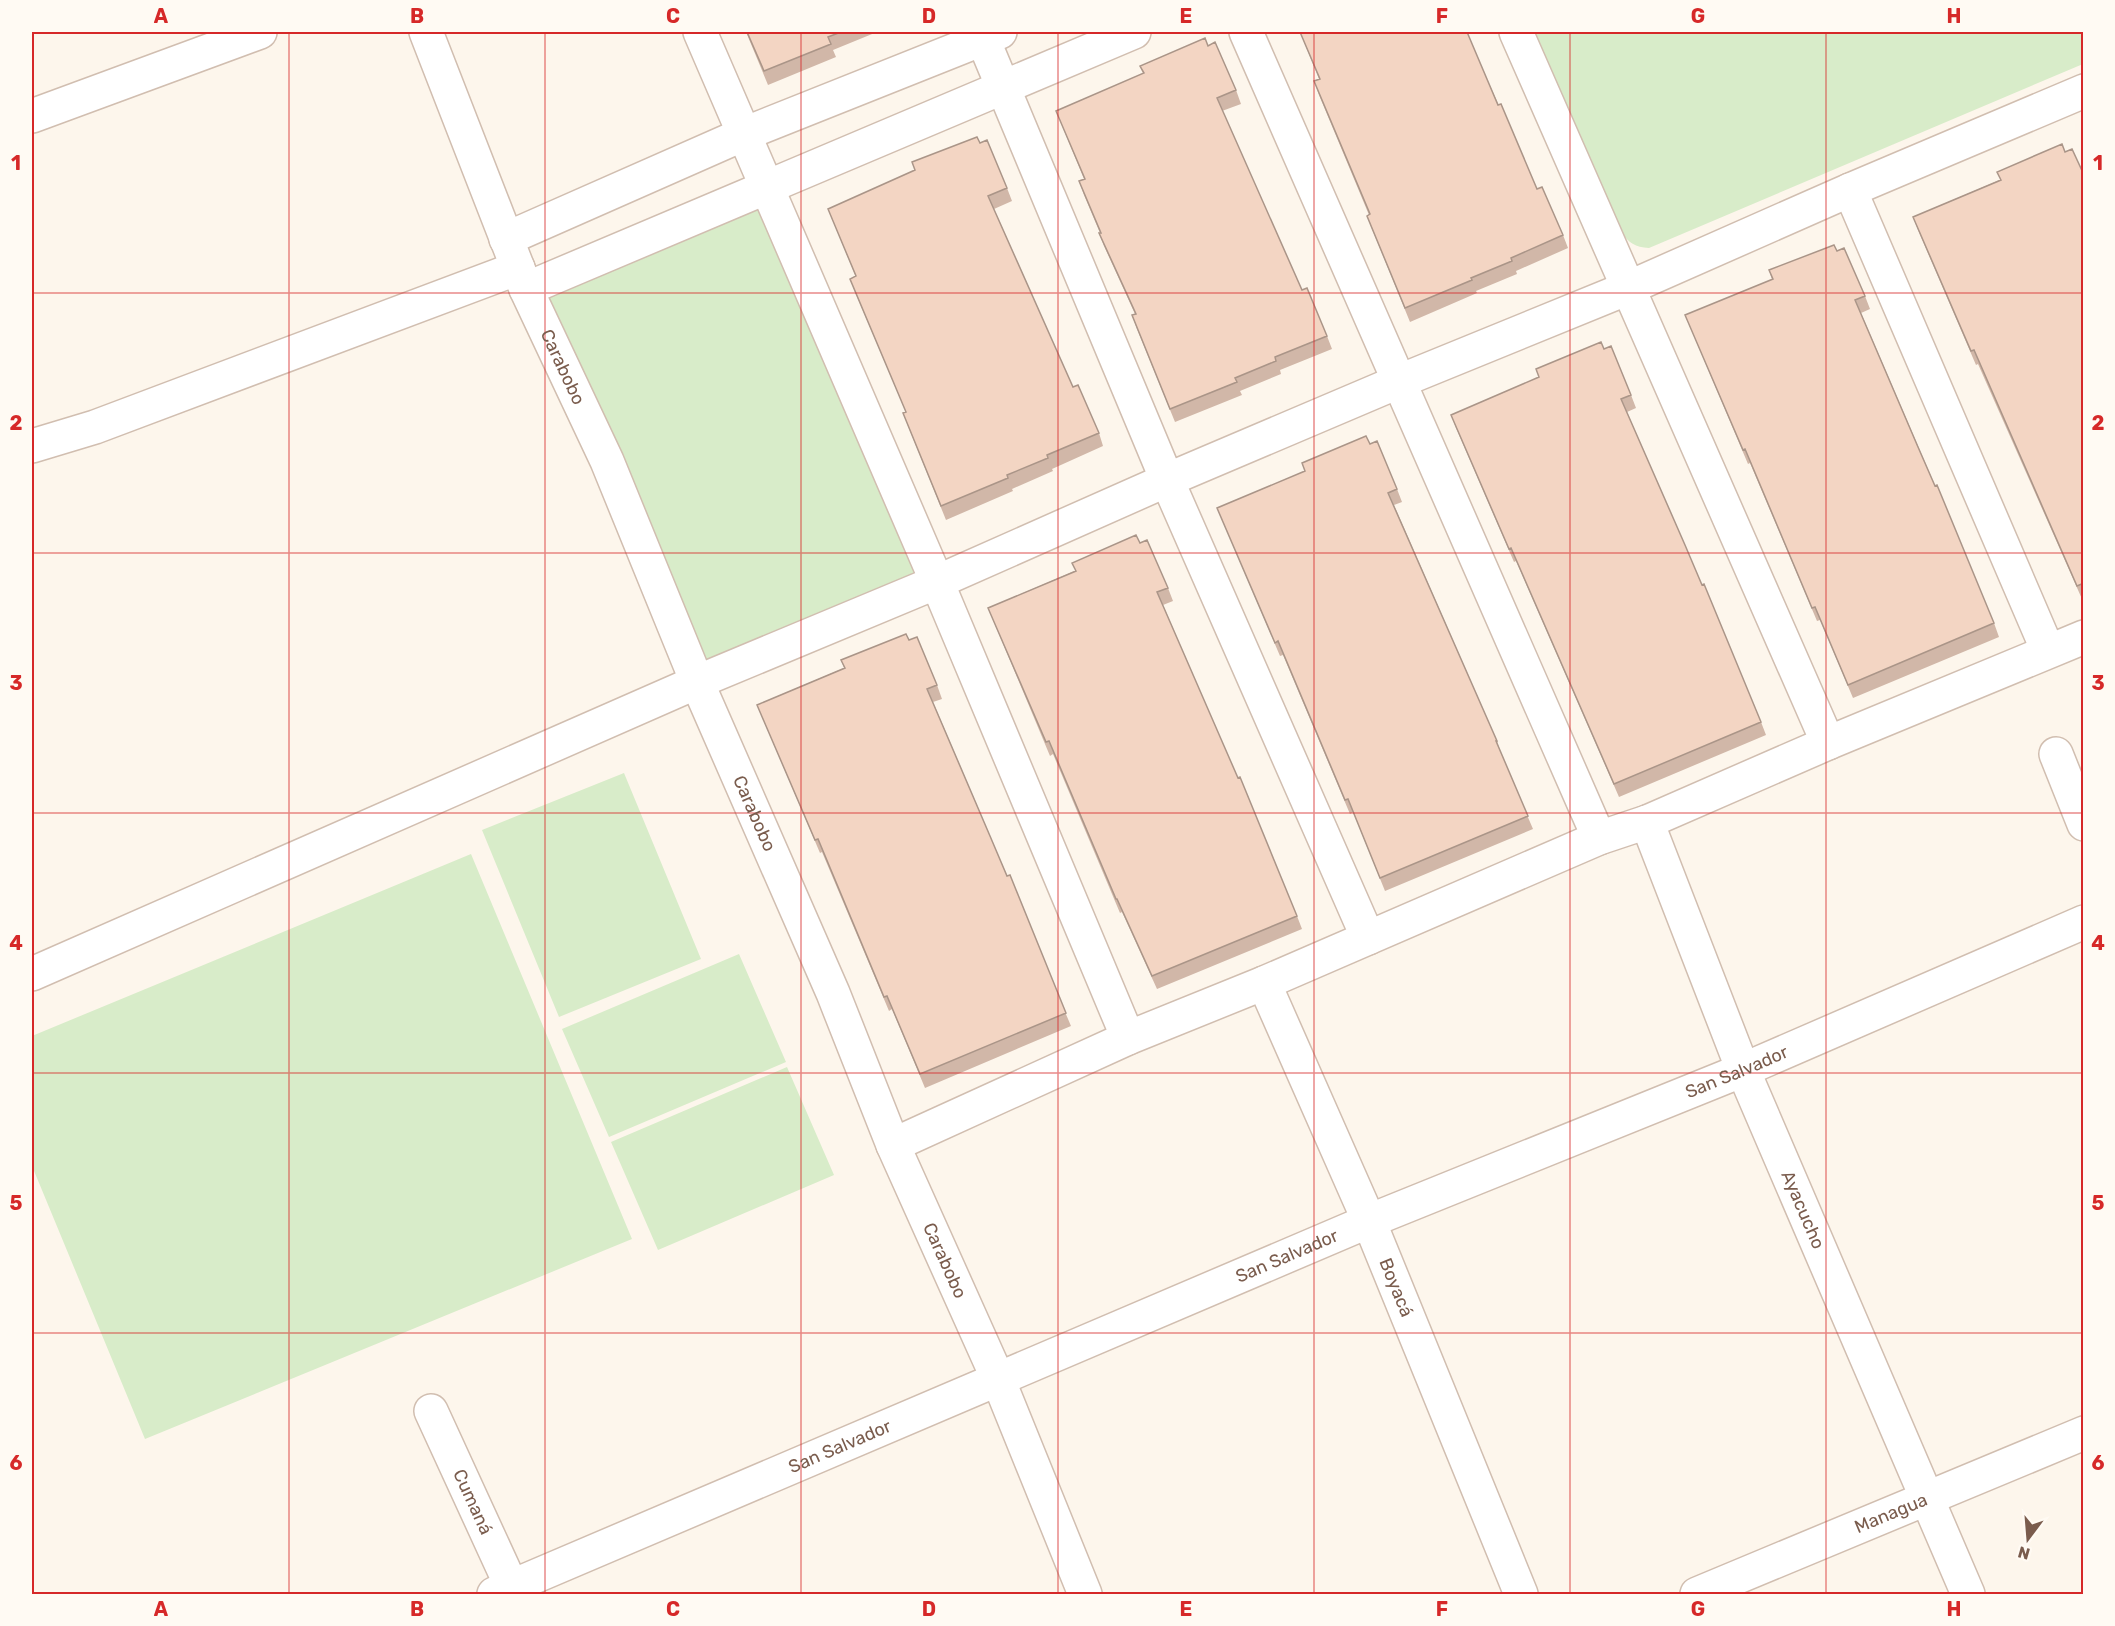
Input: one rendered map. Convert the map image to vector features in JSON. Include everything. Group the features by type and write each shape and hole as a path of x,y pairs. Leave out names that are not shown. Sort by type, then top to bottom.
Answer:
{"street":[{"path":"32,116 260,32"},
{"name":"Carabobo","path":"426,32 517,265 607,462 697,682 833,993 893,1145 998,1379 1085,1594"},
{"path":"700,32 937,582 1128,1038"},
{"path":"32,446 95,427 517,265 766,187 1003,85 1134,32"},
{"path":"1246,32 1599,838"},
{"path":"1515,32 1828,743"},
{"path":"517,265 744,134 988,34 1003,85 1167,480 1368,938"},
{"path":"32,974 697,682 937,582 1167,480 1400,381 1628,288 1850,190 2084,91"},
{"path":"1850,190 2048,651"},
{"path":"893,1145 1128,1038 1264,983 1599,838 1647,822 1828,743 2084,637"},
{"path":"2056,754 2084,824"},
{"name":"Ayacucho","path":"1647,822 1743,1070 1968,1594"},
{"name":"San Salvador","path":"507,1592 1369,1221 1743,1070 2084,922"},
{"name":"Boyacá","path":"1264,983 1369,1221 1521,1594"},
{"name":"Cumaná","path":"431,1411 507,1592"},
{"name":"Managua","path":"1697,1594 2084,1432"}],"green space":[{"path":"1532,32 2083,32 2083,64 1649,248 1633,244 1621,232"},
{"path":"766,187 937,582 697,682 526,289"},
{"path":"624,773 701,959 559,1017 482,830"},
{"path":"471,854 632,1239 145,1439 32,1166 32,1036"},
{"path":"739,954 786,1062 609,1137 562,1029"},
{"path":"787,1067 834,1175 658,1250 611,1142"}],"building":[{"path":"747,32 841,32 828,37 831,44 764,71"},
{"path":"1300,32 1467,32 1537,189 1542,187 1563,235 1511,258 1512,261 1471,278 1472,280 1405,308 1367,216 1370,214 1314,81 1320,79"},
{"path":"1205,38 1208,46 1215,42 1236,90 1217,98 1302,290 1307,288 1327,336 1275,357 1276,361 1235,378 1237,382 1170,409 1132,315 1136,314 1099,233 1101,233 1079,181 1085,179 1056,111 1144,73 1140,66"},
{"path":"977,137 980,143 987,140 1007,188 988,196 1073,387 1078,385 1099,433 1047,455 1048,458 1007,475 1008,478 941,506 903,413 906,412 850,279 856,276 828,209 915,170 912,162"},
{"path":"2062,144 2065,152 2072,149 2084,175 2084,583 2077,586 1913,217 2001,180 1997,172"},
{"path":"1834,245 1837,251 1844,248 1865,296 1855,300 1935,486 1937,485 1994,623 1848,685 1815,607 1812,608 1685,315 1773,279 1769,270"},
{"path":"1601,342 1604,349 1611,346 1631,395 1621,399 1702,585 1704,584 1761,722 1614,784 1451,415 1539,377 1536,369"},
{"path":"1366,436 1370,444 1377,441 1397,489 1388,493 1528,816 1380,878 1348,799 1345,800 1278,641 1275,643 1217,508 1305,471 1302,463"},
{"path":"1136,535 1140,543 1147,540 1168,588 1157,592 1238,778 1240,777 1297,916 1152,976 988,608 1076,571 1072,563"},
{"path":"906,634 909,640 917,637 937,685 927,689 1007,876 1010,875 1066,1013 920,1074 887,996 884,997 818,839 815,840 757,705 845,668 841,660"}]}
